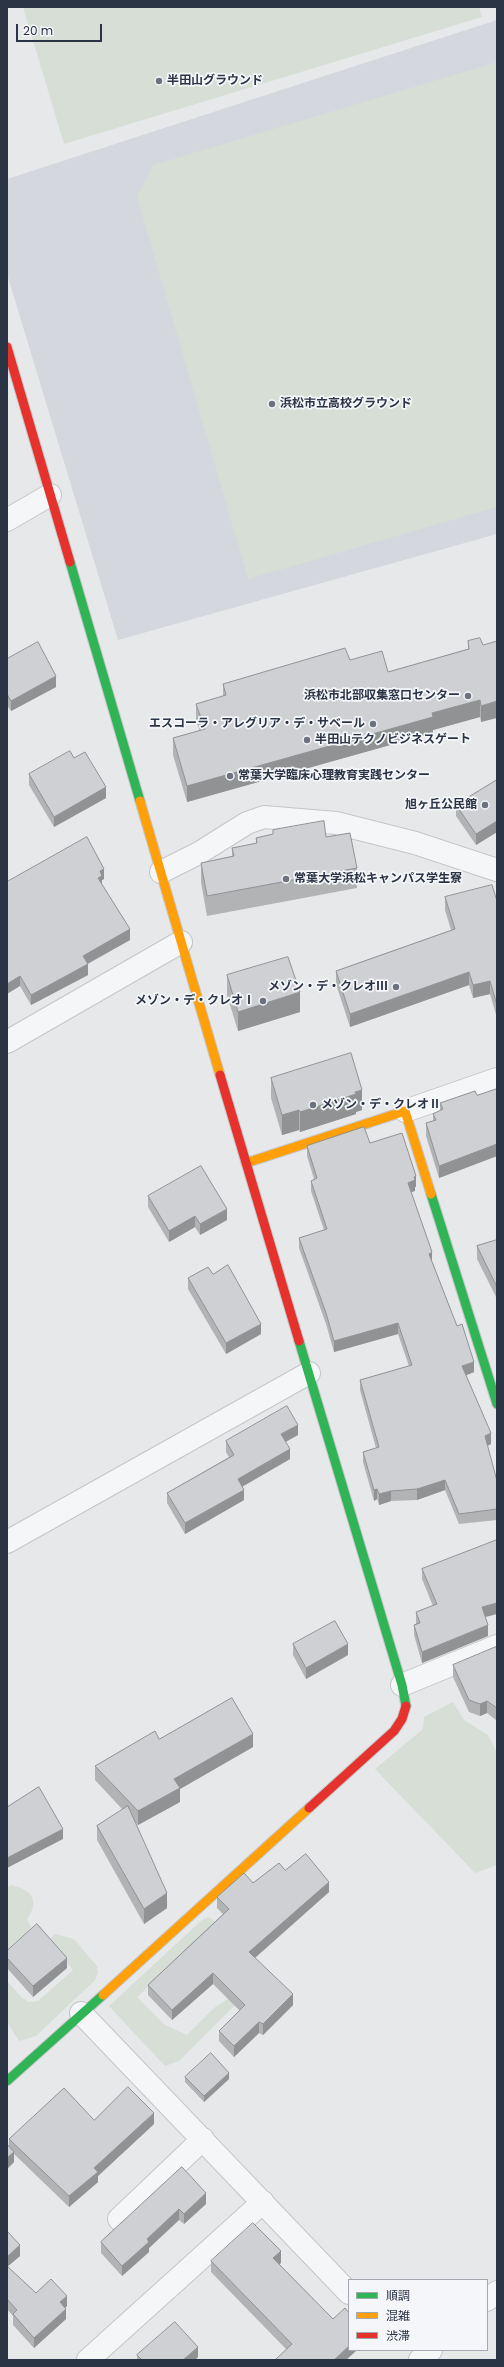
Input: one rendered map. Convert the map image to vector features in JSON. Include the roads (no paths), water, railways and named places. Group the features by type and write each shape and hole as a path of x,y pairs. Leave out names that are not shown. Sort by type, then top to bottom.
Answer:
{"street":[{"path":"7,347 246,1163 402,1685 407,1712 404,1719 394,1731 10,2078 7,2067"},
{"path":"7,520 50,495"},
{"path":"161,872 199,853 247,823 264,816 336,823 415,843 497,870"},
{"path":"7,1042 181,942"},
{"path":"246,1163 405,1111 497,1078"},
{"path":"405,1111 497,1404"},
{"path":"7,1542 309,1373"},
{"path":"402,1685 497,1646"},
{"path":"81,2013 348,2292"},
{"path":"119,2219 203,2139"},
{"path":"88,2360 263,2202"},
{"path":"488,2299 497,2292"},
{"path":"112,2339 112,2360"},
{"path":"404,2351 413,2360"},
{"path":"420,2360 430,2351"}],"place":[{"name":"半田山グラウンド","path":"159,81"},
{"name":"浜松市立高校グラウンド","path":"272,404"},
{"name":"浜松市北部収集窓口センター","path":"468,696"},
{"name":"エスコーラ・アレグリア・デ・サベール","path":"373,724"},
{"name":"半田山テクノビジネスゲート","path":"307,740"},
{"name":"常葉大学臨床心理教育実践センター","path":"230,776"},
{"name":"旭ヶ丘公民館","path":"485,805"},
{"name":"常葉大学浜松キャンパス学生寮","path":"286,879"},
{"name":"メゾン・デ・クレオⅢ","path":"396,987"},
{"name":"メゾン・デ・クレオⅠ","path":"263,1001"},
{"name":"メゾン・デ・クレオⅡ","path":"313,1105"}]}
